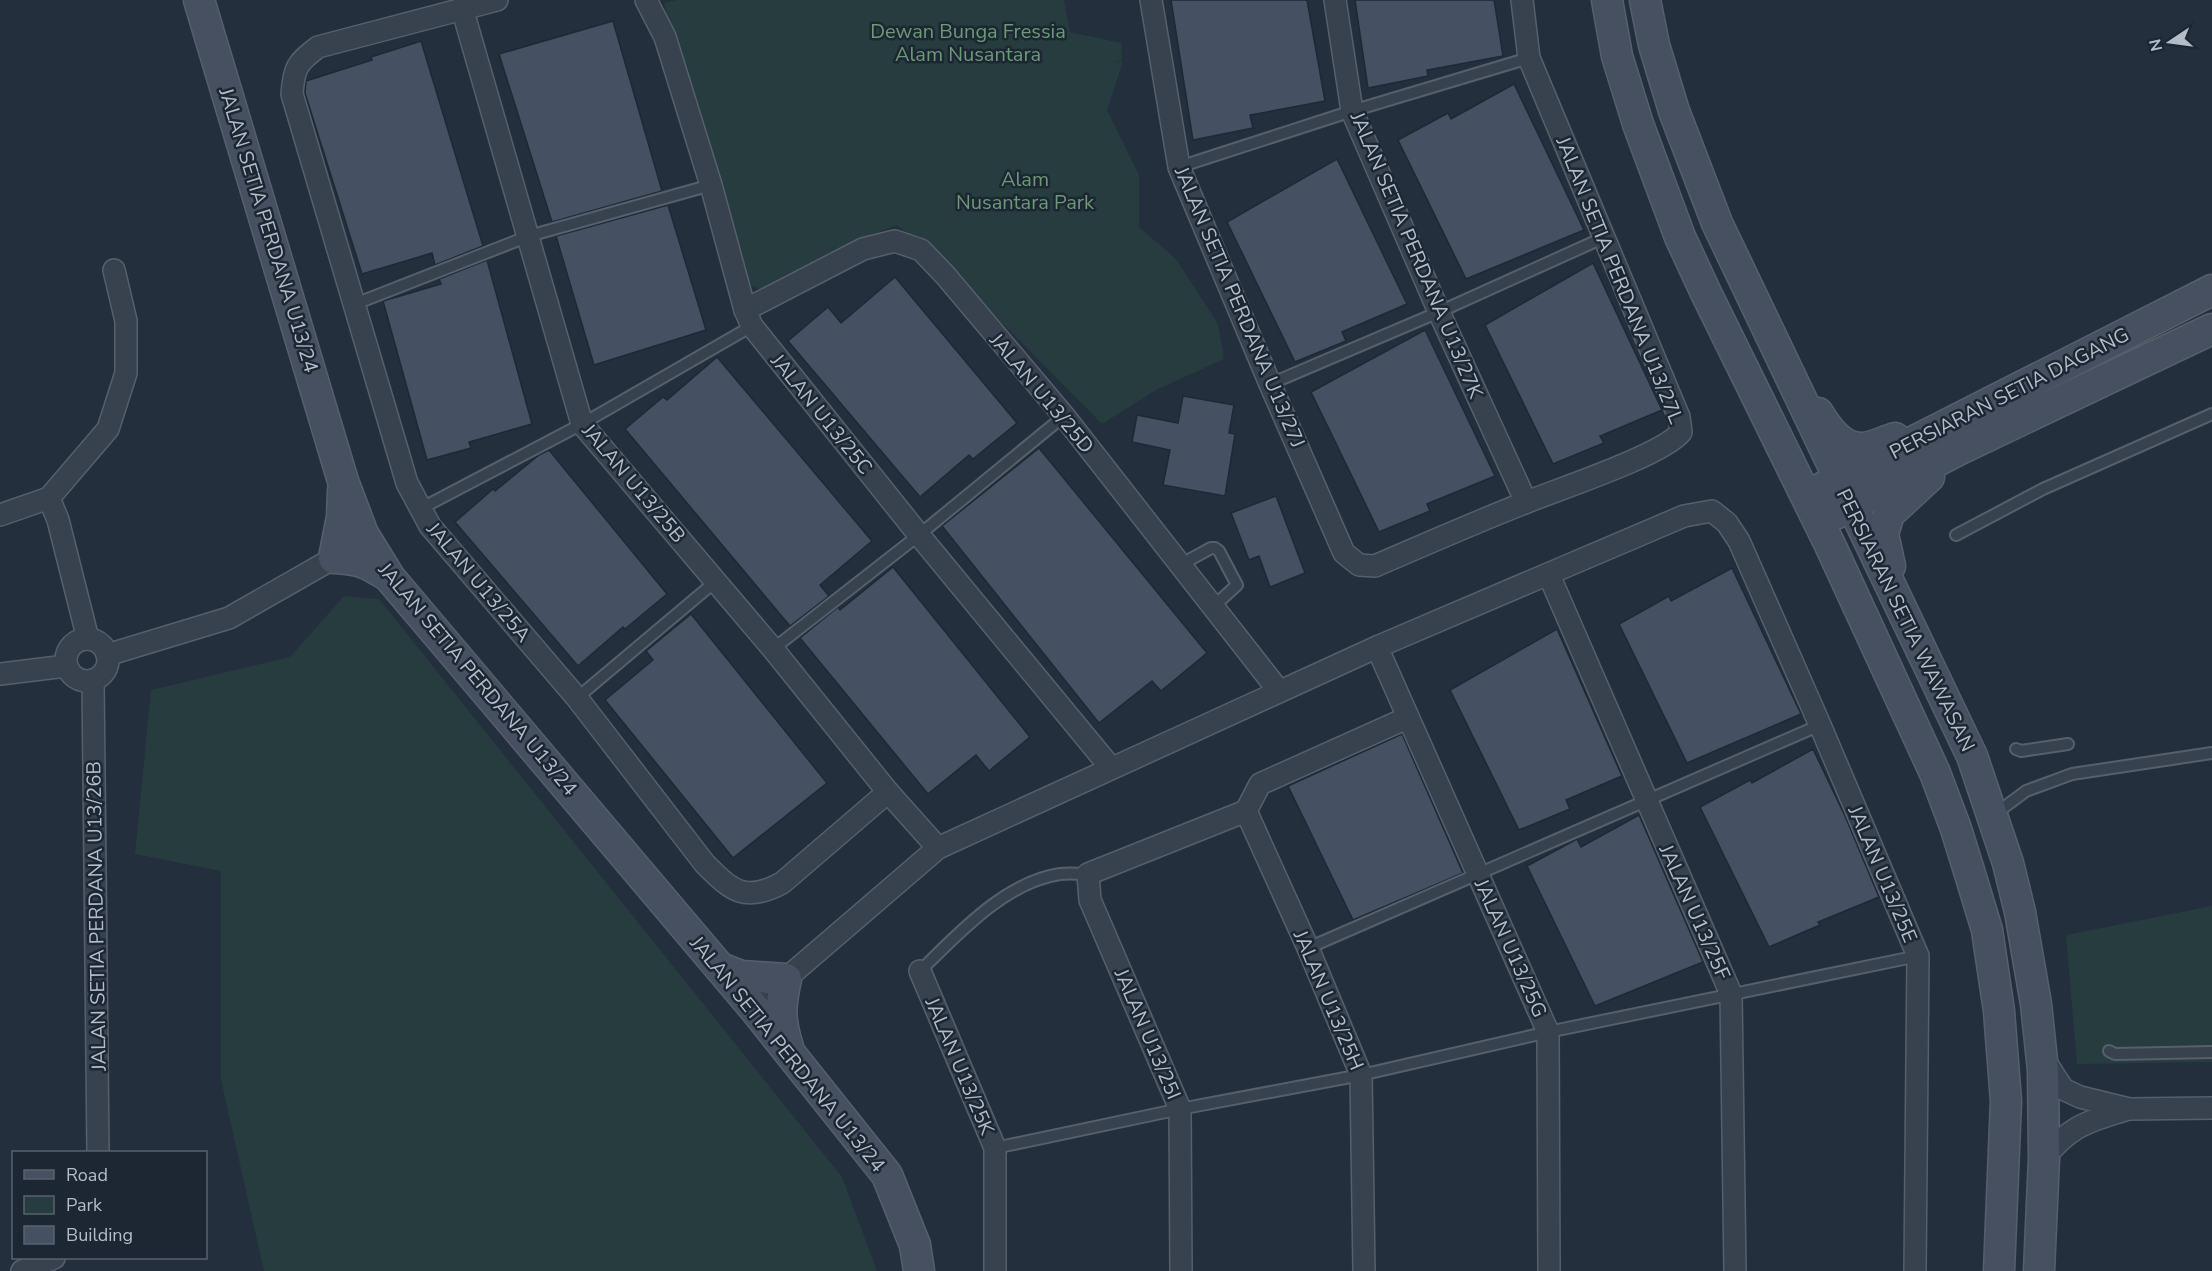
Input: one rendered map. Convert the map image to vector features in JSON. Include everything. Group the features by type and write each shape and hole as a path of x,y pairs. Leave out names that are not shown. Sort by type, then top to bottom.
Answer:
{"street":[{"path":"462,8 497,0"},
{"name":"JALAN U13/25C","path":"646,0 665,37 749,318 919,536 1111,768"},
{"name":"JALAN SETIA PERDANA U13/27J","path":"1151,0 1179,167 1344,553 1359,565"},
{"name":"JALAN SETIA PERDANA U13/27K","path":"1335,0 1352,111 1438,312 1526,502"},
{"name":"JALAN SETIA PERDANA U13/27L","path":"1359,565 1375,566 1526,502 1629,462 1670,443 1681,432 1679,417 1529,58 1522,0"},
{"name":"PERSIARAN SETIA WAWASAN","path":"1607,0 1617,56 1638,124 1680,237 1812,509 1935,773 1956,829 1987,930 1999,1011 2006,1101 1999,1271"},
{"name":"PERSIARAN SETIA WAWASAN","path":"1645,0 1654,45 1693,165 1717,223 1972,756 2008,863 2020,912 2036,1004 2042,1055 2044,1158 2039,1271"},
{"name":"JALAN SETIA PERDANA U13/24","path":"202,1 343,481 363,534 390,578 753,1007 887,1175 915,1245 919,1271"},
{"name":"JALAN U13/25B","path":"462,8 582,423 773,649 888,792 938,848"},
{"name":"JALAN U13/25A","path":"462,8 318,47 303,59 294,72 292,94 407,483 420,509 430,526 577,698 705,864 724,883 749,894 766,892 782,883 888,792"},
{"name":"JALAN U13/25D","path":"749,318 863,249 895,241 921,250 1064,416 1279,691"},
{"path":"0,515 49,498 108,429 126,373 126,321 114,270"},
{"name":"PERSIARAN SETIA DAGANG","path":"1812,509 1954,435 2212,290"},
{"name":"PERSIARAN SETIA DAGANG","path":"1954,435 2212,329"},
{"path":"1781,355 1825,426 1846,445 1862,448 1954,435"},
{"path":"1895,592 1883,534 1889,514 1954,435"},
{"path":"334,558 342,517 343,481"},
{"path":"49,498 58,520 88,639"},
{"name":"JALAN U13/25E","path":"1549,575 1684,516 1712,511 1727,523 1738,541 1820,725 1918,956 1915,1271"},
{"path":"107,655 229,618 334,558 363,534"},
{"path":"334,558 355,559 371,565 390,578"},
{"path":"753,1007 938,848 1377,647 1549,575"},
{"name":"JALAN U13/25F","path":"1549,575 1731,994 1734,1271"},
{"path":"88,639 100,643 107,655 106,667 103,673 93,680 80,680 69,672 66,659 70,647 75,642 88,639"},
{"name":"JALAN U13/25G","path":"1377,647 1548,1032 1549,1271"},
{"path":"0,674 66,666"},
{"name":"JALAN SETIA PERDANA U13/26B","path":"93,680 98,1151"},
{"path":"1088,874 1246,811 1260,784 1407,718"},
{"name":"JALAN U13/25H","path":"1246,811 1308,948 1361,1075 1364,1271"},
{"name":"JALAN U13/25I","path":"1088,874 1090,900 1180,1109 1181,1271"},
{"path":"720,968 741,976 786,979"},
{"name":"JALAN U13/25K","path":"920,971 994,1148 995,1271"},
{"path":"786,979 780,1009 782,1029 791,1055"},
{"path":"2042,1055 2063,1089 2080,1097 2129,1109 2212,1108"},
{"path":"2044,1158 2068,1132 2092,1121 2129,1109"},
{"path":"22,1271 49,1259"}],"lane":[{"path":"1179,167 1352,111 1529,58"},
{"path":"355,304 529,236 711,185"},
{"path":"1270,384 1605,237"},
{"path":"420,509 582,423 749,318"},
{"path":"1956,535 2052,484 2212,414"},
{"path":"773,649 919,536 1064,416"},
{"path":"1180,565 1211,548 1219,551 1237,585 1213,607"},
{"path":"577,698 716,581"},
{"path":"1308,948 1820,725"},
{"path":"2016,749 2022,751 2068,744"},
{"path":"1992,816 2025,791 2072,774 2212,753"},
{"path":"920,971 972,922 1023,885 1060,874 1088,874"},
{"path":"994,1148 1180,1109 1361,1075 1548,1032 1918,956"},
{"path":"2109,1051 2115,1054 2212,1052"}],"green space":[{"name":"Alam Nusantara Park","path":"677,0 1064,0 1070,32 1121,43 1122,60 1113,62 1123,61 1107,110 1139,175 1139,227 1176,259 1218,324 1224,359 1156,390 1102,424 951,271 897,225 866,237 774,295 745,283 670,29 664,3"},
{"path":"344,596 379,599 842,1177 877,1271 264,1271 221,1080 221,871 135,854 151,690 290,657"},
{"path":"2212,906 2212,1062 2077,1064 2066,935"}],"building":[{"path":"1171,0 1307,0 1325,101 1250,115 1253,128 1193,140"},
{"path":"1355,0 1494,0 1503,56 1427,70 1428,76 1368,88"},
{"path":"613,21 662,191 552,222 499,54"},
{"path":"421,41 483,246 435,265 432,253 362,274 305,93 306,81 372,60 371,57"},
{"path":"1514,84 1584,230 1466,279 1398,140 1448,113 1451,119"},
{"path":"1337,159 1407,304 1342,332 1346,341 1295,362 1227,222"},
{"path":"668,205 706,330 594,365 556,236"},
{"path":"487,260 532,424 469,442 471,448 427,460 383,301 441,284 439,279"},
{"path":"1593,263 1662,410 1600,436 1604,443 1553,464 1485,325"},
{"path":"895,277 1017,423 973,459 969,455 920,497 788,341 828,307 841,323"},
{"path":"1425,330 1495,476 1427,504 1430,511 1379,532 1311,392"},
{"path":"717,357 872,541 820,585 829,596 790,626 625,429 663,397 667,400"},
{"path":"1183,396 1234,405 1229,433 1235,434 1225,496 1163,485 1170,450 1132,442 1137,415 1178,423"},
{"path":"1039,448 1207,653 1161,691 1152,681 1099,723 942,526"},
{"path":"549,450 667,594 625,629 623,627 578,666 455,522 493,489 495,491 539,455"},
{"path":"1276,496 1305,573 1270,587 1259,556 1249,560 1231,513"},
{"path":"893,567 1030,737 989,771 976,755 928,794 800,638 838,607 840,610"},
{"path":"1732,568 1801,714 1687,763 1619,624 1669,596 1671,601"},
{"path":"691,614 827,783 733,858 605,700 653,660 646,651"},
{"path":"1557,629 1622,776 1566,800 1570,809 1519,830 1450,690"},
{"path":"1402,734 1463,873 1353,920 1288,786"},
{"path":"1813,749 1845,816 1879,897 1818,922 1820,925 1769,947 1700,807 1750,780 1752,783"},
{"path":"1639,815 1703,962 1595,1006 1527,866 1577,839 1581,847"}],"park label":[{"name":"Dewan Bunga Fressia Alam Nusantara","path":"968,42"}]}
